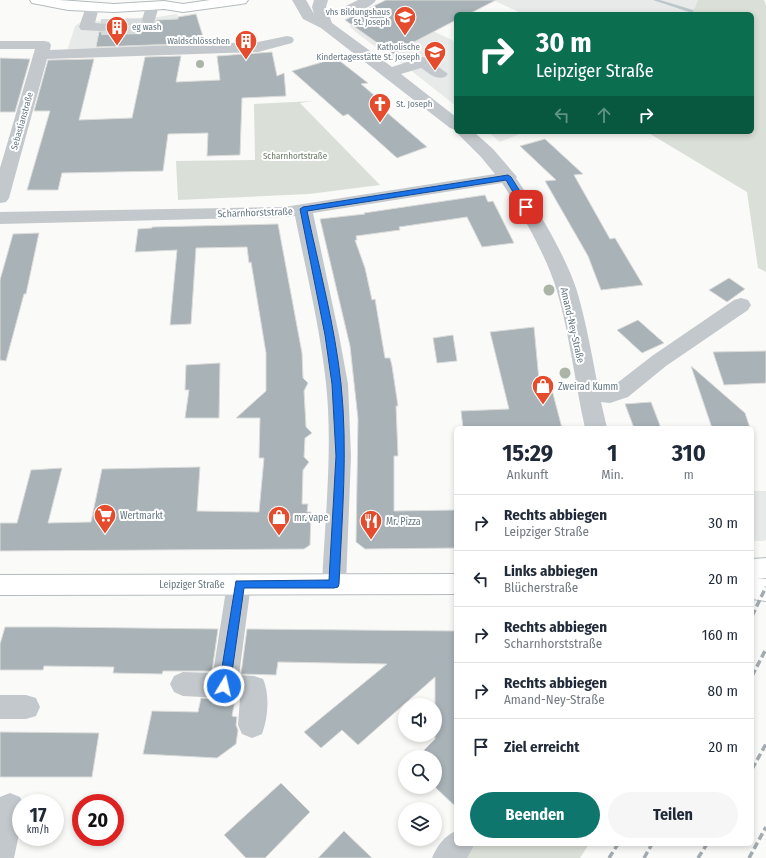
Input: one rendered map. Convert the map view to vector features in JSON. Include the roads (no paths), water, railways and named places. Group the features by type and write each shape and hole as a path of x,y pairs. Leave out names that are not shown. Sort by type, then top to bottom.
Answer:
{"main road":[{"path":"37,0 92,7 160,8 184,8 241,0"},
{"path":"754,569 766,568"},
{"name":"Leipziger Straße","path":"0,585 454,584"},
{"path":"754,589 766,590"}],"street":[{"path":"299,0 308,16 326,25 454,123"},
{"path":"321,0 319,8 326,25"},
{"path":"351,9 368,0"},
{"path":"92,7 86,27 101,27"},
{"path":"0,45 43,50 258,48 287,40"},
{"name":"Sebastianstraße","path":"0,198 43,50"},
{"path":"390,73 423,62 440,74"},
{"name":"Amand-Ney-Straße","path":"466,134 488,153 508,177 552,254 567,291 596,426"},
{"name":"Scharnhorststraße","path":"0,218 284,212 508,177"},
{"path":"303,209 329,335 337,384 340,456 334,584"},
{"path":"588,394 610,395 620,392 659,361 741,305"},
{"path":"224,686 240,584"},
{"path":"183,684 254,688 252,725"},
{"path":"0,707 26,707"},
{"path":"0,856 10,807"},
{"path":"447,858 458,846"}],"waterway":[{"path":"655,0 691,12"}],"tunnel":[{"path":"101,27 147,26 149,20"}],"railway":[{"path":"754,612 766,587"},
{"path":"754,672 766,649"},
{"path":"754,765 766,744"},
{"path":"749,858 766,827"},
{"path":"609,858 617,846"},
{"path":"644,858 651,846"},
{"path":"698,858 706,846"}],"place":[{"name":"vhs Bildungshaus St. Joseph","path":"405,36"},
{"name":"eg wash","path":"117,46"},
{"name":"Waldschlösschen","path":"246,60"},
{"name":"Katholische Kindertagesstätte St. Joseph","path":"435,72"},
{"name":"St. Joseph","path":"380,124"},
{"name":"Zweirad Kumm","path":"543,406"},
{"name":"Wertmarkt","path":"105,534"},
{"name":"mr. vape","path":"279,536"},
{"name":"Mr. Pizza","path":"371,540"}],"park label":[{"name":"Scharnhortstraße","path":"295,156"}]}
